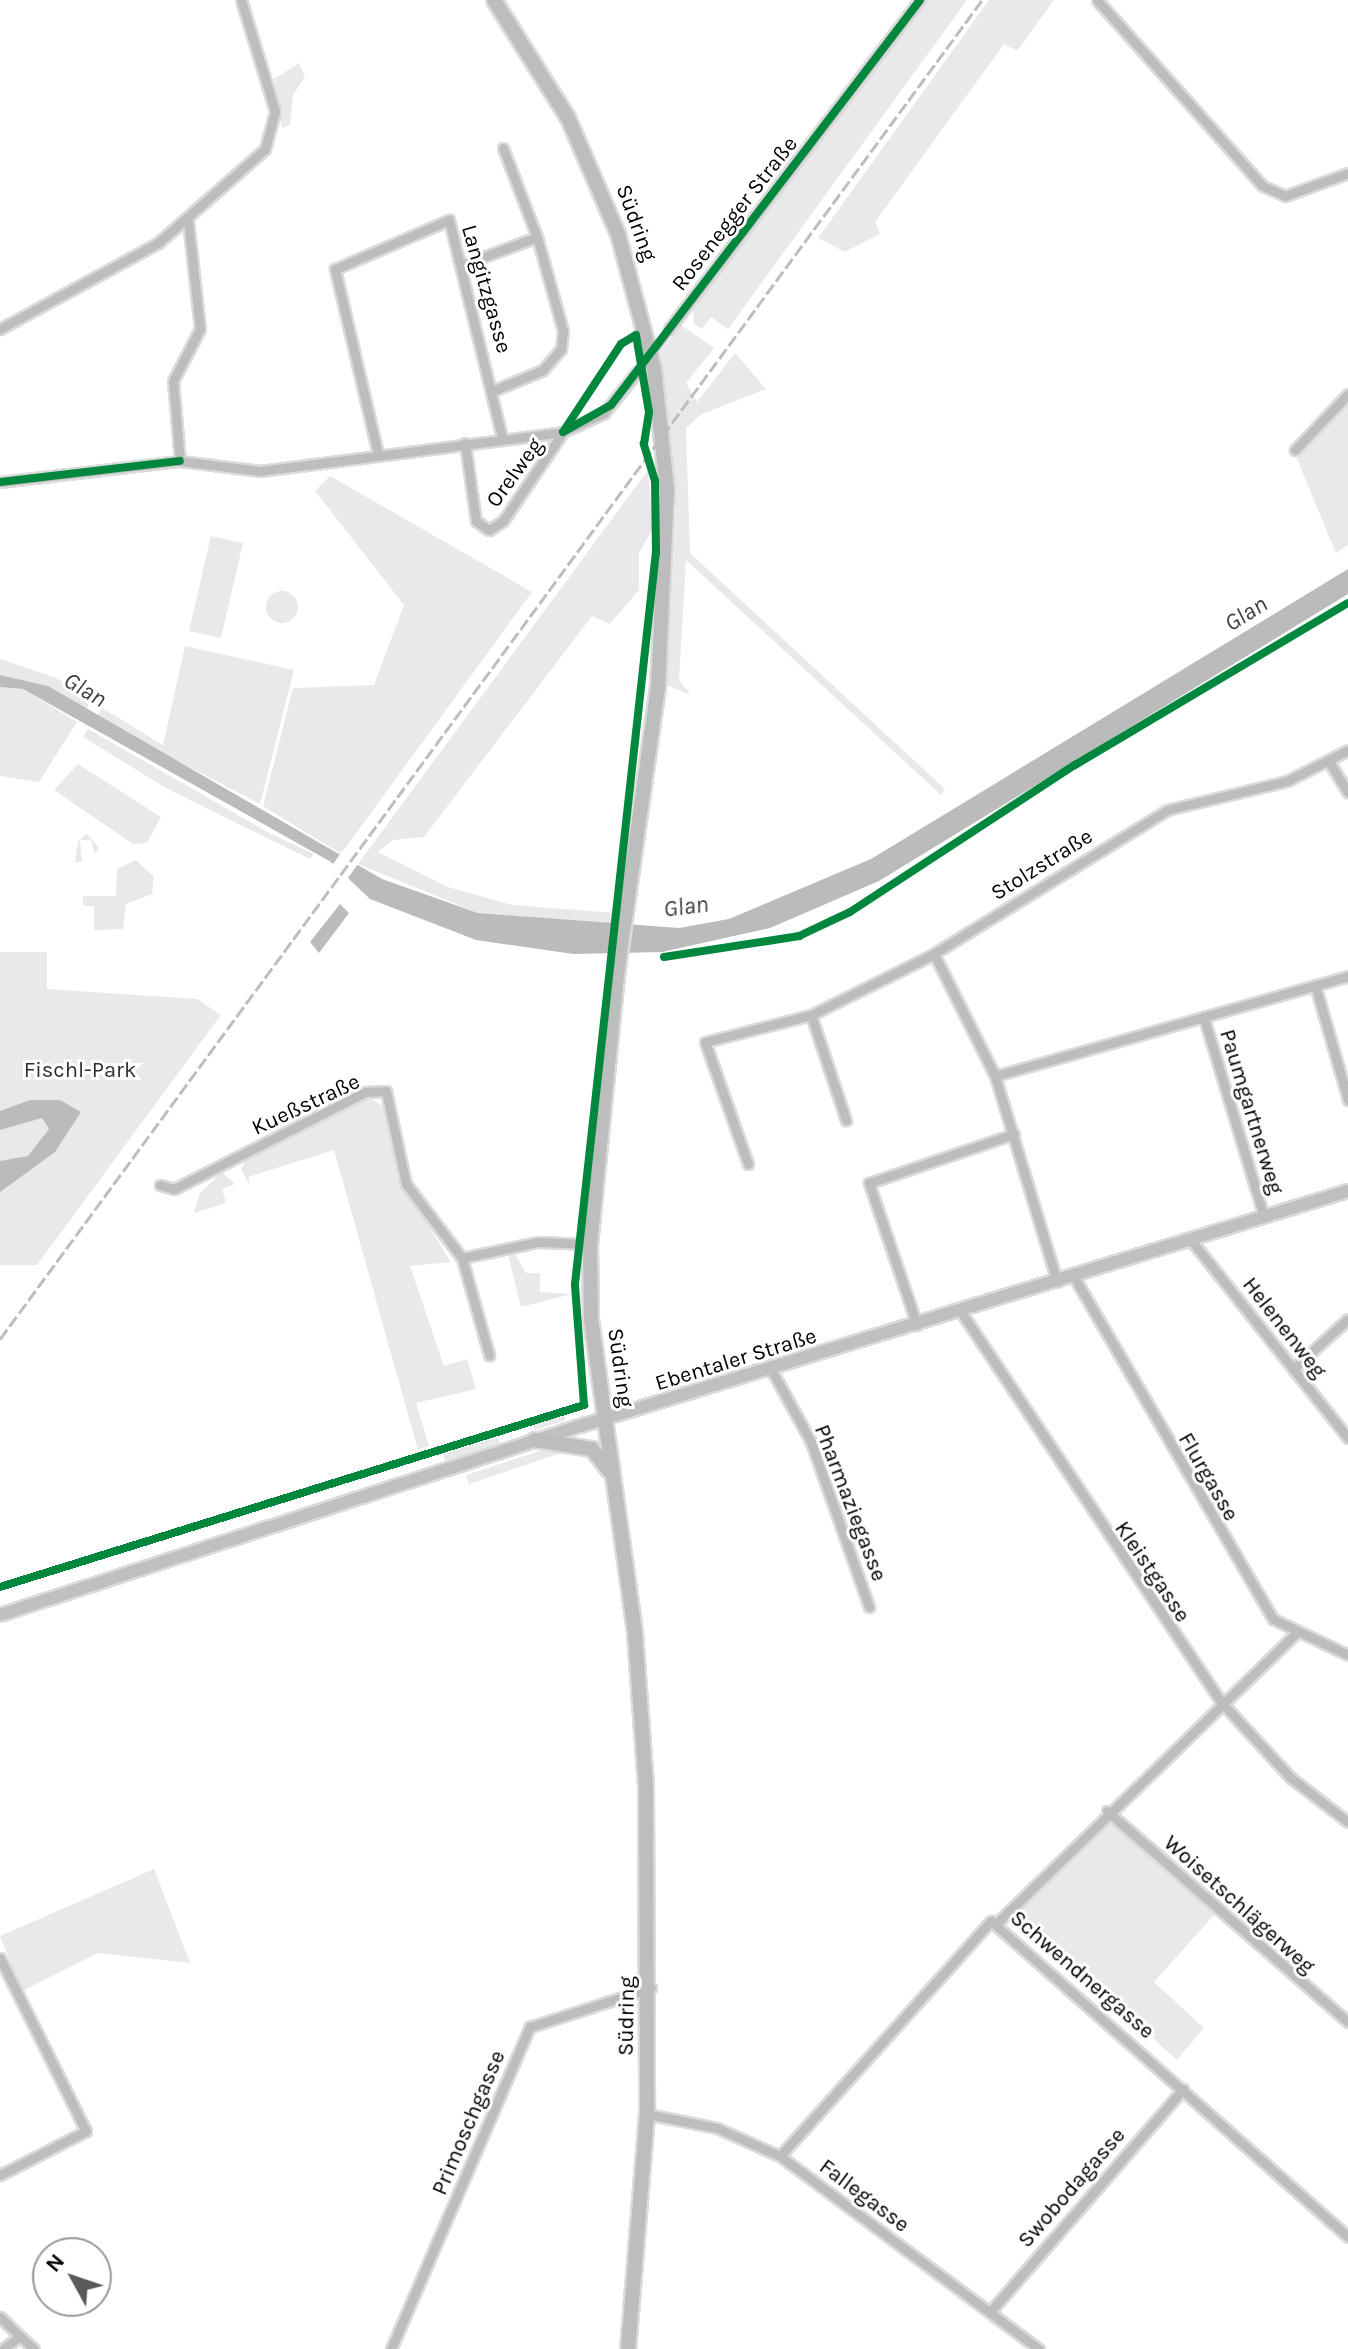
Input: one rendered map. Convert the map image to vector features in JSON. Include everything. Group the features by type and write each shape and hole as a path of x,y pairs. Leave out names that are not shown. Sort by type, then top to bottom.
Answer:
{"main road":[{"name":"Südring","path":"494,0 557,98 608,207 643,317 660,410 665,608 618,966 590,1244 605,1419 641,1711 651,1988 647,2114 628,2349"},
{"name":"Ebentaler Straße","path":"0,1615 535,1440 772,1371 1348,1191"},
{"path":"535,1440 592,1449 615,1482"}],"street":[{"path":"0,329 111,273 188,221 273,137 275,111 241,0"},
{"name":"Rosenegger Straße","path":"0,482 180,461 231,473 563,432 604,413 920,0"},
{"path":"1097,0 1263,186 1285,196 1348,173"},
{"path":"495,390 537,374 561,349 563,331 537,237 503,148"},
{"name":"Langitzgasse","path":"378,454 335,269 449,220 495,390 502,438"},
{"path":"180,461 173,381 200,329 188,221"},
{"path":"462,265 537,237"},
{"path":"1295,450 1348,394"},
{"name":"Orelweg","path":"465,443 476,521 489,530 503,521 563,432"},
{"name":"Stolzstraße","path":"748,1164 705,1042 760,1023 811,1015 934,954 1167,810 1287,781 1348,750"},
{"path":"1329,762 1348,793"},
{"path":"934,954 995,1076 1057,1282"},
{"path":"995,1076 1348,976"},
{"path":"1315,985 1348,1100"},
{"path":"811,1015 846,1120"},
{"name":"Paumgartnerweg","path":"1204,1018 1264,1217"},
{"name":"Kueßstraße","path":"160,1185 174,1189 365,1092 386,1091 406,1184 462,1258 489,1355"},
{"path":"917,1325 869,1183 1014,1134"},
{"name":"Helenenweg","path":"1191,1240 1348,1438"},
{"path":"462,1258 538,1242 590,1244"},
{"name":"Flurgasse","path":"1074,1277 1264,1607 1295,1634 1348,1655"},
{"name":"Kleistgasse","path":"961,1312 1222,1703 1291,1778 1348,1822"},
{"path":"1293,1369 1348,1319"},
{"name":"Pharmaziegasse","path":"772,1371 811,1442 869,1607"},
{"path":"998,1922 1107,1811 1295,1634"},
{"name":"Woisetschlägerweg","path":"1107,1811 1348,2022"},
{"name":"Schwendnergasse","path":"780,2156 984,1925 998,1922 1348,2237"},
{"path":"0,1958 86,2131 0,2176"},
{"name":"Primoschgasse","path":"391,2349 530,2027 651,1988"},
{"name":"Swobodagasse","path":"990,2312 1183,2089"},
{"name":"Fallegasse","path":"647,2114 717,2128 780,2156 1039,2349"},
{"path":"0,2317 34,2349"},
{"path":"3,2349 20,2336"}],"green space":[{"path":"925,0 967,0 728,329 711,317 702,329 694,324 692,304"},
{"path":"989,0 1054,0 1017,51 1004,44 875,222 880,234 845,252 818,238"},
{"path":"299,63 305,77 293,95 290,125 282,128 274,79"},
{"path":"681,325 714,348 686,383 697,402 735,353 766,389 702,414 686,428 690,553 945,789 941,795 686,560 679,680 691,695 667,685 676,508 659,351"},
{"path":"1348,405 1348,545 1336,553 1297,459"},
{"path":"648,470 653,528 639,553 639,590 610,624 592,616 424,837 393,840 378,852 448,887 512,905 616,913 615,925 478,913 358,864"},
{"path":"330,476 532,592 341,854 263,806 293,688 374,685 404,605 315,491"},
{"path":"211,536 243,543 221,638 189,631"},
{"path":"282,591 293,596 298,607 293,618 282,623 271,618 266,607 271,596"},
{"path":"185,646 294,670 260,804 96,718 102,708 163,745"},
{"path":"0,659 56,678 91,702 85,711 48,686 0,675"},
{"path":"0,687 23,689 77,722 39,782 0,776"},
{"path":"88,729 271,834 314,854 310,859 166,788 83,737"},
{"path":"78,764 161,817 147,843 133,844 54,790"},
{"path":"87,834 99,848 95,854 91,840 80,840 82,862 75,862 78,841"},
{"path":"136,860 154,877 152,894 126,904 123,929 94,930 94,906 83,906 83,896 116,896 117,869"},
{"name":"Fischl-Park","path":"0,952 47,952 47,989 197,999 221,1015 37,1265 0,1265"},
{"path":"367,1095 390,1112 402,1184 451,1262 410,1266 444,1366 467,1359 476,1389 416,1403 429,1446 418,1450 334,1150 248,1177 250,1186 241,1169 248,1157"},
{"path":"222,1172 235,1184 222,1189 226,1203 194,1213 200,1193"},
{"path":"515,1254 526,1273 540,1273 540,1292 572,1294 521,1307 508,1255"},
{"path":"563,1413 566,1420 535,1430 532,1422"},
{"path":"498,1437 500,1444 445,1461 443,1454"},
{"path":"558,1445 570,1450 469,1484 466,1475"},
{"path":"1107,1818 1215,1914 1154,1982 1204,2028 1177,2060 1013,1913"},
{"path":"154,1869 190,1963 98,1953 22,1991 0,1936"}],"shaded area":[{"path":"1348,569 1348,594 879,881 770,928 662,952 573,954 476,940 370,899 331,862 23,689 0,687 0,675 48,686 382,879 478,913 679,928 729,919 871,859"},
{"path":"340,904 349,913 319,953 310,942"},
{"path":"30,1100 60,1100 81,1112 55,1152 0,1192 0,1161 28,1156 49,1129 42,1118 0,1130 0,1111"}],"pier":[{"path":"343,850 360,861 348,878 331,867"}],"railway":[{"path":"0,1339 982,0"}],"cycle path":[{"path":"563,432 611,405 920,0"},
{"path":"0,1587 584,1405 575,1284 656,552 655,481 644,444 649,412 636,335 621,344 563,432"},
{"path":"0,482 180,461"},
{"path":"664,957 799,936 850,912 1075,765 1348,603"}],"water label":[{"name":"Glan","path":"1246,614"},
{"name":"Glan","path":"85,690"},
{"name":"Glan","path":"686,907"}]}
